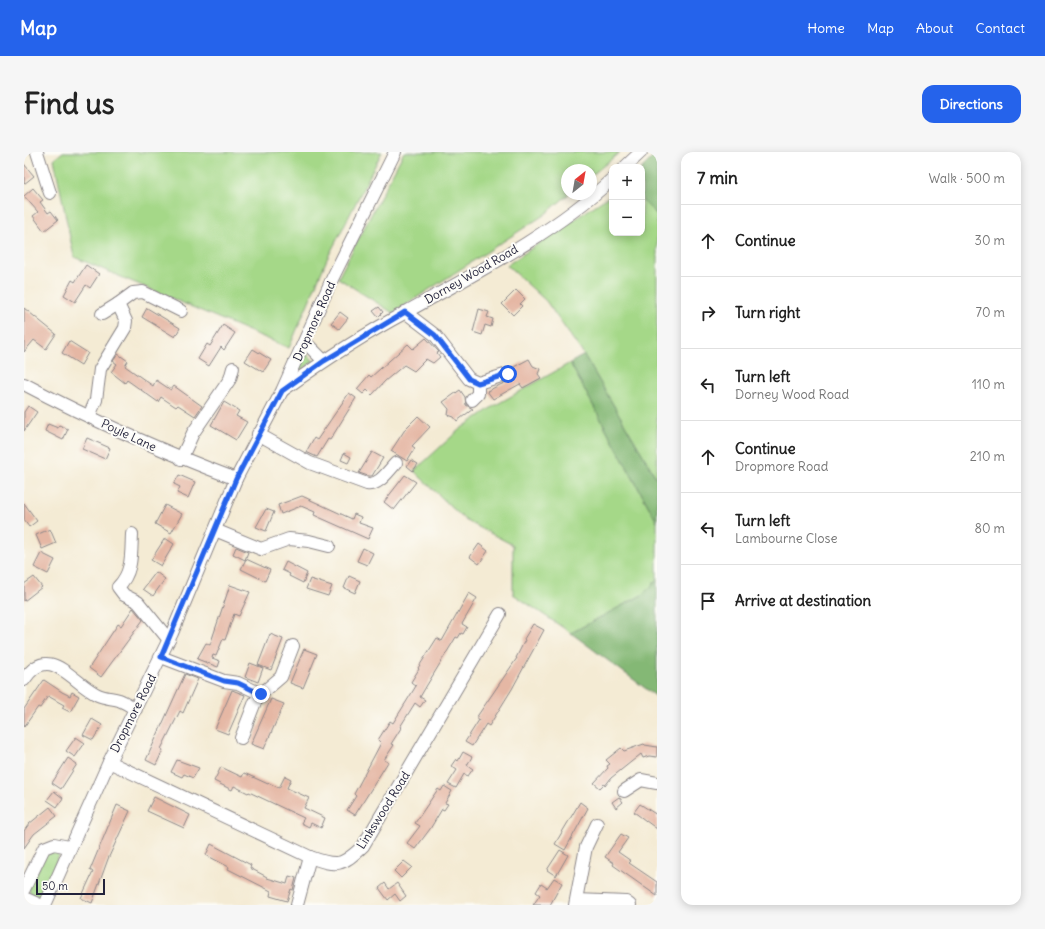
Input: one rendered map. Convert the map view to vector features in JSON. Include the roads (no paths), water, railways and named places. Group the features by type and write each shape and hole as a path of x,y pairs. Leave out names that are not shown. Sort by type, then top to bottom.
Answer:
{"street":[{"path":"38,152 50,193"},
{"name":"Dropmore Road","path":"45,905 69,847 169,640 236,479 258,434 282,391 333,277 395,152"},
{"path":"628,164 641,152"},
{"name":"Dorney Wood Road","path":"282,391 324,361 405,312 498,261 592,197 609,182"},
{"path":"102,314 133,293 143,292 181,311"},
{"path":"89,416 96,400 100,369 125,328 126,321 118,304"},
{"path":"405,312 435,335 469,379 478,383 508,374"},
{"path":"305,342 324,361"},
{"path":"181,458 193,433 230,379 233,368"},
{"path":"472,400 478,394 478,383"},
{"name":"Poyle Lane","path":"24,384 89,416 181,458 236,479"},
{"path":"258,434 310,463 368,484 373,485 377,483 396,463"},
{"path":"215,530 261,549 289,539 309,541 328,546"},
{"path":"132,534 130,570 126,579 118,587 124,595 138,602 169,640"},
{"name":"Linkswood Road","path":"109,762 310,857 330,865 348,861 363,846 500,614"},
{"path":"241,738 255,702 261,694 281,677 294,646"},
{"path":"161,657 224,681 238,683 261,694"},
{"path":"24,680 29,672 43,664 55,664 98,695 121,701 136,709"},
{"path":"624,791 641,780 657,783"},
{"path":"597,824 586,847 576,902 626,902 630,905"},
{"path":"40,905 24,896 44,848 54,844 69,847"},
{"path":"297,905 310,857"}]}
